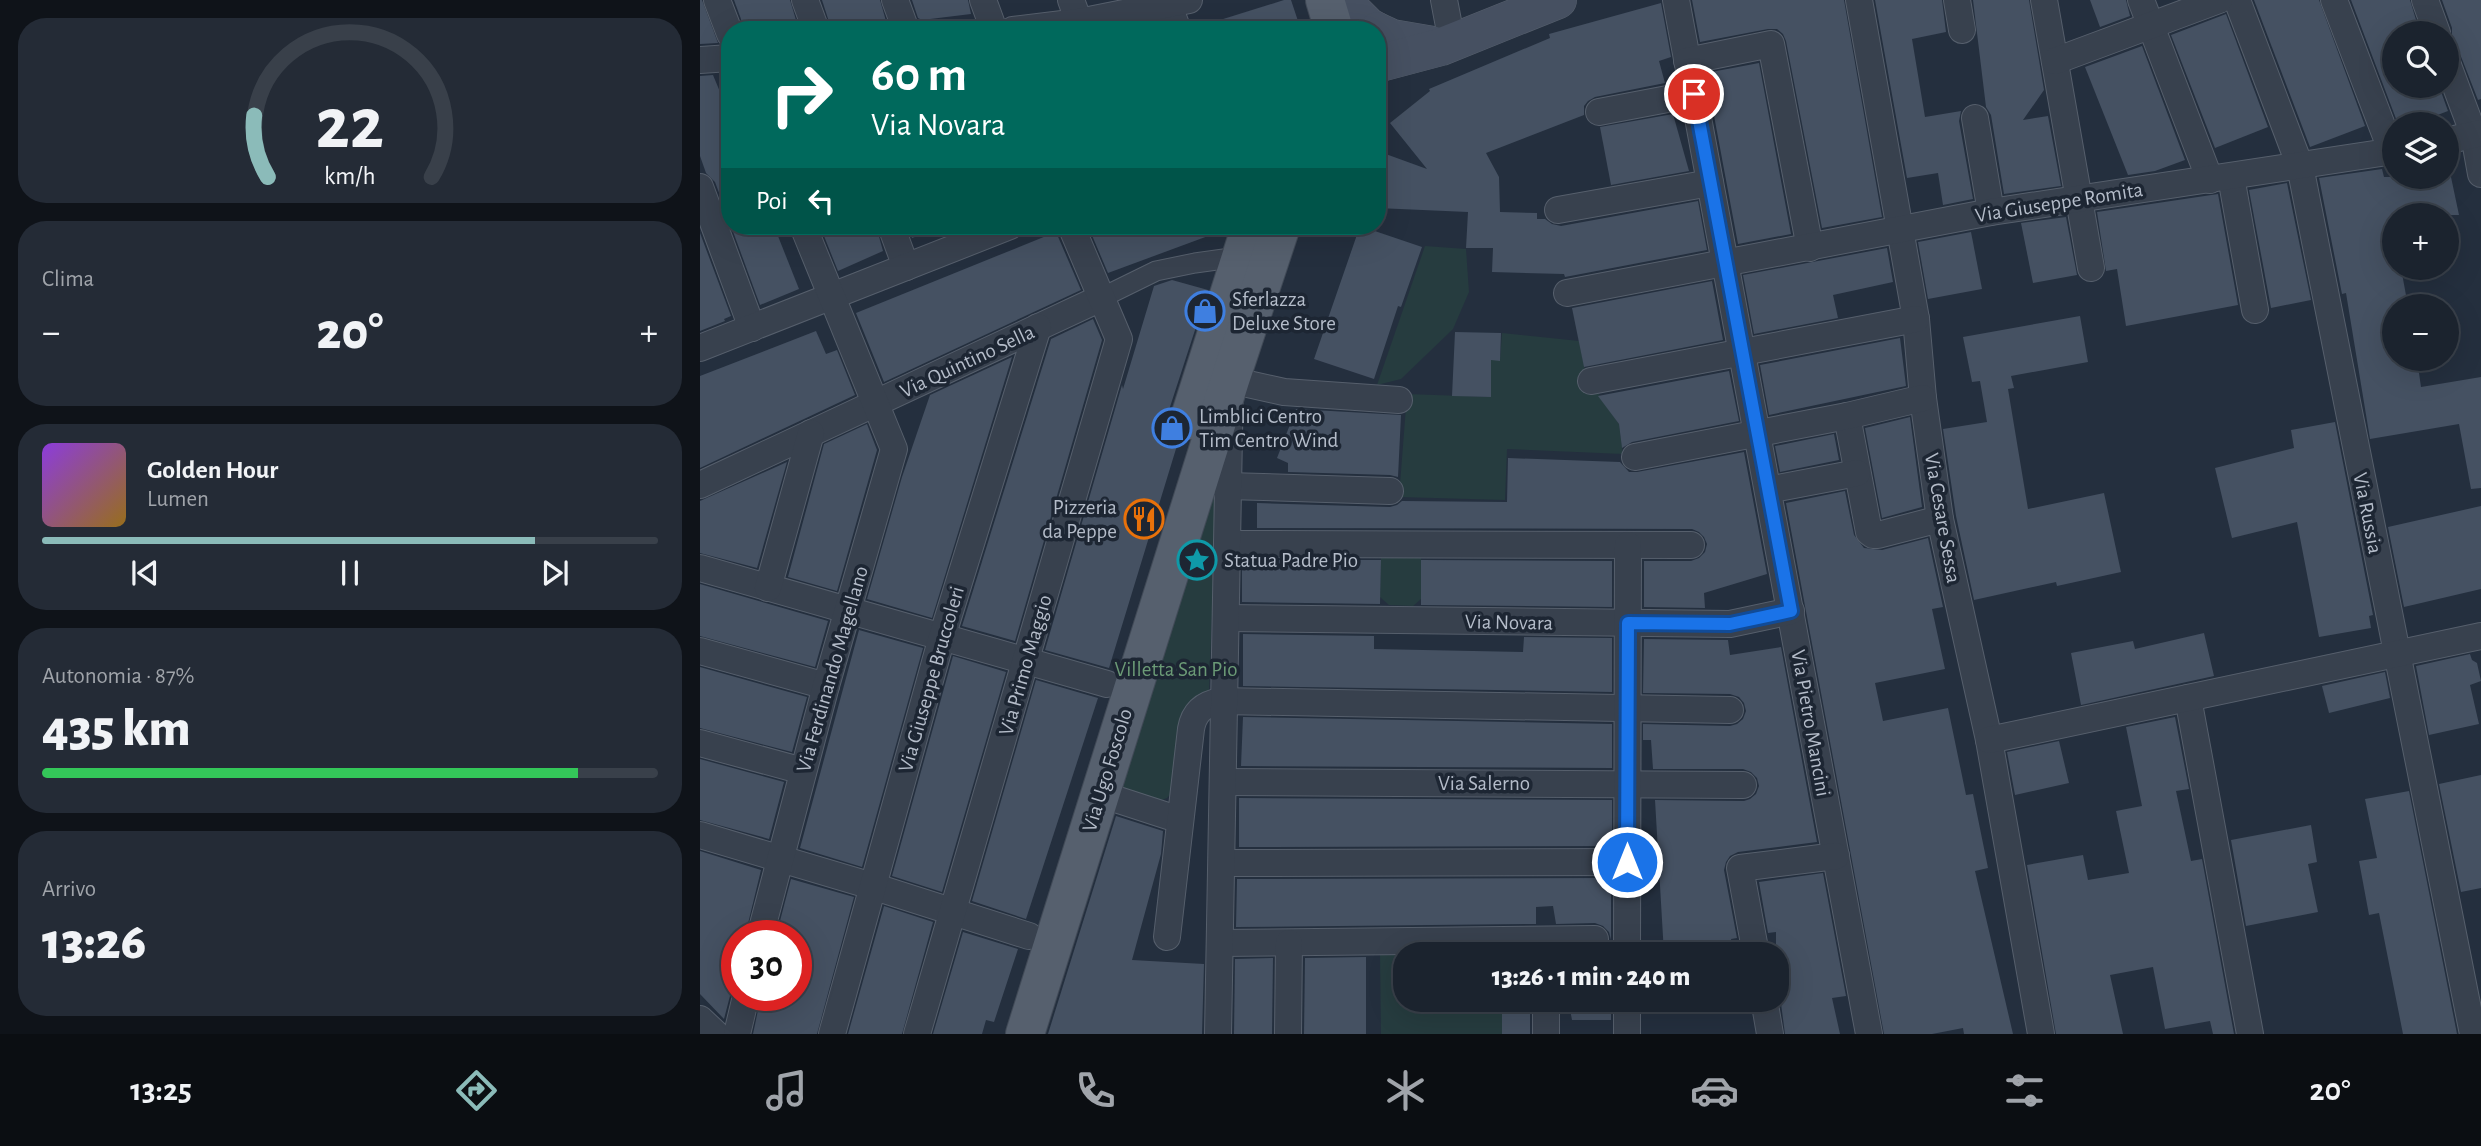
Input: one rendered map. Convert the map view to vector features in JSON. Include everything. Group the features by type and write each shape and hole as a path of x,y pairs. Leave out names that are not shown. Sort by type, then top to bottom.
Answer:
{"main road":[{"path":"1318,0 1319,21"},
{"path":"1325,0 1331,21"},
{"path":"1342,0 1363,21"},
{"path":"1386,61 1446,44 1541,3"},
{"path":"1386,35 1446,44"},
{"path":"1386,83 1401,76 1446,44"},
{"name":"Via Ugo Foscolo","path":"1025,1034 1278,235"},
{"name":"Via Ugo Foscolo","path":"998,1034 1245,243"}],"street":[{"path":"717,0 725,21"},
{"path":"805,0 813,21"},
{"path":"895,0 903,21"},
{"path":"983,0 991,21"},
{"path":"1444,0 1446,44"},
{"name":"Via Pietro Mancini","path":"1676,0 1869,1034"},
{"name":"Via Cesare Sessa","path":"1859,0 1916,319 1923,398 1940,519 1989,740 2041,1034"},
{"path":"1957,0 1962,30"},
{"path":"2044,0 2091,268"},
{"path":"2055,61 2146,12 2219,0"},
{"name":"Via Russia","path":"2237,0 2300,166 2395,654 2473,1034"},
{"path":"2334,0 2382,124"},
{"path":"2425,0 2433,21"},
{"path":"1057,21 1179,2 1178,21"},
{"path":"2146,12 2221,179 2255,310"},
{"path":"1687,61 1771,44 1810,248"},
{"path":"700,60 721,59"},
{"path":"2459,91 2477,134 2481,174"},
{"path":"1599,112 1694,94"},
{"path":"1975,118 1991,212"},
{"path":"2459,138 2477,134"},
{"name":"Via Giuseppe Romita","path":"1567,293 1991,212 2382,154"},
{"path":"1558,210 1710,183"},
{"path":"700,187 752,327"},
{"name":"Via Ferdinando Magellano","path":"764,920 825,686 894,449 806,235"},
{"path":"894,235 906,267"},
{"path":"700,348 906,267 973,235"},
{"name":"Via Primo Maggio","path":"917,1034 1119,340 1074,235"},
{"name":"Via Quintino Sella","path":"700,485 1156,271 1231,258 1245,243"},
{"path":"1591,381 1916,319"},
{"name":"Via Giuseppe Bruccoleri","path":"832,1034 942,638 1038,327"},
{"path":"1218,1034 1230,380 1284,392 1399,400"},
{"path":"1635,457 1847,416 1923,398"},
{"path":"1847,416 1869,532 1873,535 1940,519"},
{"path":"768,588 811,433"},
{"path":"1768,490 1857,473"},
{"path":"1228,486 1390,491"},
{"path":"1227,544 1691,545"},
{"path":"1627,942 1628,545"},
{"path":"700,568 1107,684"},
{"name":"Via Novara","path":"1226,618 1730,624 1791,611"},
{"path":"1989,740 2481,636"},
{"path":"700,651 825,686"},
{"path":"2188,698 2250,1034"},
{"path":"1167,937 1190,734 1195,714 1209,704 1225,701 1730,710"},
{"path":"700,743 803,771"},
{"name":"Via Salerno","path":"1224,782 1743,785"},
{"path":"1100,794 1180,820"},
{"path":"700,837 872,886 1028,936"},
{"path":"1754,942 1740,868 1836,856"},
{"path":"1222,863 1627,862"},
{"path":"1576,942 1595,939"},
{"path":"1220,943 1393,945"},
{"path":"1288,1034 1289,943"},
{"path":"737,1034 742,1011"},
{"path":"1546,1012 1546,1034"},
{"path":"1627,1012 1627,1034"},
{"path":"1766,1012 1770,1034"},
{"path":"700,1019 716,1034"}],"green space":[{"path":"1425,246 1466,249 1469,292 1453,329 1401,379 1377,385"},
{"path":"1502,333 1579,341 1586,375 1619,424 1623,454 1507,449 1505,500 1399,497 1407,394 1490,397 1491,360 1500,360"},
{"name":"Villetta San Pio","path":"1217,481 1209,692 1187,704 1172,792 1160,801 1102,786"},
{"path":"1381,557 1421,557 1421,599 1413,606 1389,605 1380,597"},
{"path":"1380,954 1393,954 1393,1012 1502,1012 1502,1034 1381,1034"}],"building":[{"path":"702,0 718,43 700,44"},
{"path":"734,0 790,0 796,21 742,21"},
{"path":"822,0 880,0 886,21 829,21"},
{"path":"912,0 968,0 971,14 922,20 918,18"},
{"path":"1291,0 1298,21 1217,21"},
{"path":"1692,0 1844,0 1882,217 1822,228 1783,34 1777,29 1768,29 1700,42"},
{"path":"1875,0 1942,0 1946,32 1912,39 1925,117 1961,111 1959,121 1973,199 1943,205 1938,173 1907,178"},
{"path":"1973,0 2029,0 2044,90 2023,120 2048,116 2061,186 2004,194 1991,115 1986,107"},
{"path":"2090,0 2126,0 2130,16 2100,27"},
{"path":"2254,0 2319,0 2365,126 2310,147"},
{"path":"2351,0 2410,0 2416,21 2382,21 2382,82"},
{"path":"2442,0 2481,0 2481,99 2478,100 2459,53 2459,21 2450,21"},
{"path":"1661,3 1671,57 1659,61 1665,83 1595,97 1584,106 1584,115 1486,153 1499,177 1500,212 1537,213 1537,219 1545,219 1561,226 1698,201 1707,250 1565,277 1564,274 1492,272 1493,248 1466,248 1468,212 1386,208 1386,154 1427,169 1390,123 1430,91 1429,89 1550,38 1549,34"},
{"path":"2226,14 2268,127 2215,148 2171,35"},
{"path":"2142,46 2185,160 2155,171 2128,175 2085,67"},
{"path":"1759,63 1791,234 1738,244 1706,73"},
{"path":"713,75 721,94 721,198 715,182 706,173 700,156 700,76"},
{"path":"2388,98 2443,98 2448,111 2445,112 2393,112"},
{"path":"1673,114 1689,171 1611,185 1600,127"},
{"path":"2382,169 2382,189 2454,189 2456,203 2382,203 2382,280 2403,280 2406,294 2382,294 2382,371 2419,371 2421,387 2481,377 2481,488 2471,489 2459,424 2370,439 2346,293 2342,294 2319,178"},
{"path":"2287,183 2311,300 2271,308 2249,190"},
{"path":"2218,194 2238,305 2126,326 2117,269 2106,271 2097,212"},
{"path":"2066,217 2077,275 2033,283 2021,223"},
{"path":"1971,232 1982,289 1928,299 1918,242"},
{"path":"700,233 731,316 700,331"},
{"path":"734,235 778,235 799,289 760,305"},
{"path":"824,235 879,235 883,251 838,271"},
{"path":"1049,235 1057,235 1081,290 884,382 856,313"},
{"path":"1092,235 1211,235 1108,273"},
{"path":"1357,235 1386,235 1422,247 1401,307 1398,306 1374,379 1314,359"},
{"path":"1887,248 1893,282 1833,295 1838,318 1754,334 1743,275"},
{"path":"1172,280 1208,290 1168,413 1168,425 1172,434 1179,439 1109,668 1045,650 1122,385 1123,389 1154,286"},
{"path":"1712,281 1723,340 1584,367 1572,308"},
{"path":"2080,316 2088,362 2011,376 2014,388 2008,389 2028,509 2104,493 2121,572 2057,586 2056,582 1974,600 1956,516 1943,429 1987,422 1980,381 1972,382 1963,337"},
{"path":"1093,319 1102,340 1015,641 962,626 1051,339"},
{"path":"816,331 826,354 837,350 855,395 700,468 700,376"},
{"path":"1455,332 1501,333 1500,361 1491,360 1491,397 1452,396"},
{"path":"1900,338 1906,386 1769,415 1760,365"},
{"path":"1012,357 932,618 867,599 902,477 930,395"},
{"path":"1729,371 1739,421 1632,442 1622,448 1619,424 1598,396"},
{"path":"1296,409 1401,415 1398,477 1288,472 1288,463 1277,458"},
{"path":"1910,417 1922,507 1882,518 1865,428"},
{"path":"2335,422 2373,615 2369,616 2371,628 2319,637 2297,522 2232,538 2215,468 2294,448 2291,430"},
{"path":"867,424 877,450 837,591 788,577 824,444"},
{"path":"1834,434 1839,460 1780,472 1775,446"},
{"path":"1744,452 1767,574 1704,593 1705,608 1644,607 1644,561 1691,561 1699,558 1705,552 1707,544 1699,532 1692,529 1257,528 1257,503 1390,507 1402,501 1507,502 1508,458 1620,462 1629,472 1637,472"},
{"path":"787,462 757,568 700,553 700,501"},
{"path":"1845,491 1854,535 1864,548 1882,550 1928,538 1943,607 1932,609 1945,669 1875,683 1883,721 1948,708 1966,795 1973,794 1988,868 1975,871 2013,1034 1964,1034 1963,1028 1932,1034 1884,1034 1786,503"},
{"path":"2481,506 2481,589 2404,607 2388,527"},
{"path":"1242,560 1381,560 1380,604 1242,602"},
{"path":"1421,560 1612,561 1612,607 1421,605"},
{"path":"700,584 828,621 815,667 700,636"},
{"path":"859,630 923,648 862,867 800,848"},
{"path":"2204,633 2214,676 2081,705 2071,653 2133,641 2135,649"},
{"path":"1243,634 1374,636 1374,649 1523,652 1524,637 1612,638 1612,692 1243,686"},
{"path":"1644,639 1728,640 1730,655 1781,647 1817,842 1738,852 1730,856 1724,870 1737,938 1731,939 1732,942 1663,942 1655,800 1744,801 1756,794 1759,786 1757,778 1743,769 1653,769 1651,740 1643,740 1643,724 1730,726 1743,719 1746,711 1744,703 1739,697 1730,694 1643,693"},
{"path":"2470,654 2472,660 2477,663 2481,681 2470,685 2479,724 2429,735 2416,666"},
{"path":"953,656 1006,672 942,892 892,876"},
{"path":"700,667 807,697 792,752 700,728"},
{"path":"2385,672 2390,698 2329,713 2322,686"},
{"path":"1036,680 1098,698 1026,919 972,901"},
{"path":"1243,717 1612,724 1612,768 1241,766"},
{"path":"2175,717 2189,789 2176,791 2191,861 2202,859 2234,1034 2213,1034 2210,1021 2165,1029 2153,967 2110,975 2123,1034 2056,1034 2027,865 2083,855 2088,880 2129,873 2116,811 2142,806 2126,727"},
{"path":"2059,741 2069,783 2015,795 2007,752"},
{"path":"700,759 784,782 769,839 700,820"},
{"path":"2481,775 2481,888 2461,892 2439,784"},
{"path":"2409,791 2457,1034 2403,1034 2379,913 2369,915 2359,861 2377,858 2365,799"},
{"path":"1239,798 1612,800 1612,846 1239,847"},
{"path":"1116,816 1163,831 1161,854 1132,960 1204,964 1202,1034 1048,1034"},
{"path":"2311,825 2317,862 2308,864 2318,912 2246,926 2231,840"},
{"path":"700,851 761,870 749,920 721,920 721,1011 726,1011 724,1019 700,994"},
{"path":"1823,873 1846,996 1832,998 1840,1034 1785,1034 1782,1012 1789,1012 1789,942 1776,942 1776,932 1768,933 1759,882"},
{"path":"1611,878 1611,940 1609,932 1595,923 1556,924 1553,906 1536,907 1536,924 1236,927 1237,879"},
{"path":"791,879 854,897 817,1034 753,1034 758,1011 812,1011 812,920 780,920"},
{"path":"884,906 933,922 902,1034 848,1034"},
{"path":"963,932 1018,949 994,1022 986,1020 982,1034 933,1034"},
{"path":"1366,957 1366,1034 1304,1034 1305,958"},
{"path":"1273,958 1272,1034 1234,1034 1235,959"},
{"path":"1502,1012 1530,1012 1530,1034 1502,1034"},
{"path":"1570,1012 1611,1012 1611,1020 1572,1020"}],"place":[{"name":"Sferlazza Deluxe Store","path":"1205,311"},
{"name":"Limblici Centro Tim Centro Wind","path":"1172,428"},
{"name":"Pizzeria da Peppe","path":"1144,519"},
{"name":"Statua Padre Pio","path":"1197,560"}],"route":[{"path":"1627,862 1628,623 1730,624 1791,611 1694,94"}]}
